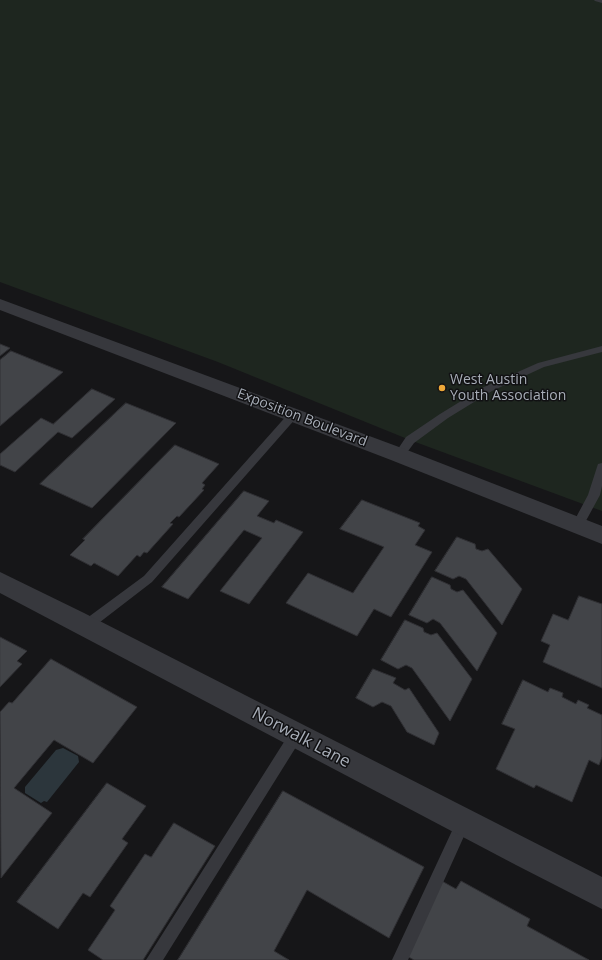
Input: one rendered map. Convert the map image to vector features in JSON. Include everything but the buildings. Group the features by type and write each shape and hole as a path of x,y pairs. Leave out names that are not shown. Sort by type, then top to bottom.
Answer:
{"street":[{"name":"Exposition Boulevard","path":"0,304 399,455 602,535"},
{"name":"Norwalk Lane","path":"0,582 87,625 462,823 602,894"}],"lane":[{"path":"597,0 602,1"},
{"path":"399,455 410,440 444,416 488,389 540,365 602,349"},
{"path":"87,625 148,579 293,415"},
{"path":"578,525 594,495 602,467"},
{"path":"154,960 296,735"},
{"path":"400,960 462,823"}],"shaded area":[{"path":"0,0 602,0 602,511 410,440 218,362 0,282"},
{"path":"63,748 78,756 79,762 47,802 44,801 41,803 25,793 25,787 56,750"}],"place":[{"name":"West Austin Youth Association","path":"442,388"}]}
